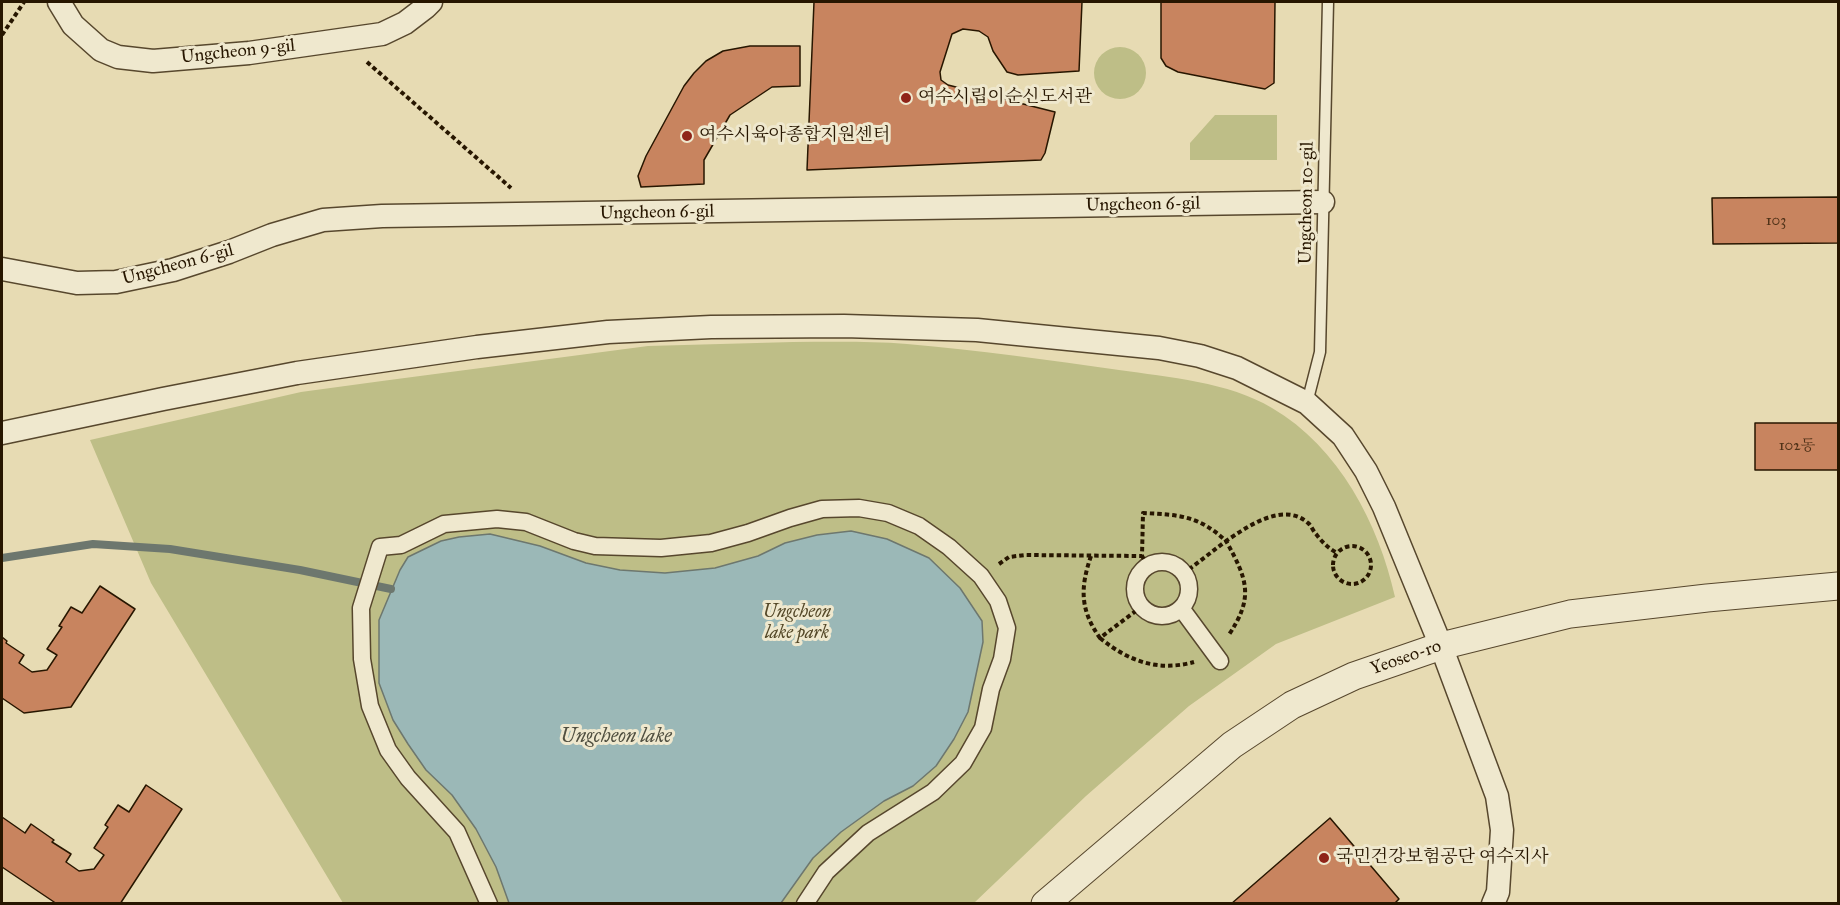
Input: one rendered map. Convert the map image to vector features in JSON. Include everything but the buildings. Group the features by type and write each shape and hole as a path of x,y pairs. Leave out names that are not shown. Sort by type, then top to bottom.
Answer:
{"street":[{"name":"Ungcheon 9-gil","path":"59,2 73,25 101,50 118,57 153,61 249,53 382,34 405,23 431,2"},
{"name":"Ungcheon 6-gil","path":"2,268 77,283 116,282 173,270 272,235 323,220 382,216 1323,202"},
{"path":"2,434 297,373 477,347 608,332 711,327 844,326 977,330 1159,348 1200,356 1237,368 1307,403 1343,436 1366,471 1384,507 1441,646 1497,796 1502,830 1498,892 1493,903"},
{"path":"489,903 458,832 408,778 388,750 370,706 362,659 361,608 380,547 401,545 444,524 497,519 526,522 574,541 596,546 661,548 711,543 822,509 859,508 888,513 919,526 949,547 981,576 998,601 1007,628 1002,659 991,689 983,728 963,763 933,792 868,833 826,872 805,903"},
{"path":"1145,561 1165,562 1173,565 1186,577 1188,594 1180,609 1173,614 1155,615 1141,607 1135,588 1145,561"},
{"name":"Yeoseo-ro","path":"1045,903 1232,746 1292,705 1354,676 1441,646 1570,614 1839,586"},
{"path":"1180,609 1220,661"}],"lane":[{"name":"Ungcheon 10-gil","path":"1307,403 1320,352 1328,2"}],"path":[{"path":"2,35 24,2"},
{"path":"342,40 541,214"},
{"path":"987,585 995,568 1009,557 1025,555 1091,556 1145,561 1143,513 1189,518 1212,528 1226,541 1253,523 1273,516 1294,516 1309,523 1327,547 1336,553"},
{"path":"1347,547 1360,548 1369,556 1371,569 1364,580 1353,584 1341,581 1336,576 1332,565 1336,553 1347,547"},
{"path":"1091,556 1085,574 1084,606 1091,625 1100,638 1141,607"}],"green space":[{"path":"1120,47 1130,49 1138,55 1144,63 1146,73 1144,83 1138,91 1130,97 1120,99 1110,97 1102,91 1096,83 1094,73 1096,63 1102,55 1110,49"},
{"path":"1215,115 1277,115 1277,160 1190,160 1190,143"},
{"name":"Ungcheon lake park","path":"793,342 893,343 987,352 1178,378 1218,386 1255,399 1296,424 1336,466 1353,490 1378,542 1395,597 1276,644 1189,706 1086,796 974,903 343,903 151,583 90,440 301,392 648,346"}],"water":[{"name":"Ungcheon lake","path":"851,531 887,539 929,558 960,588 982,621 983,642 968,712 936,766 913,786 884,801 841,832 813,858 781,903 509,903 496,867 476,829 452,795 426,770 408,744 393,720 379,683 379,620 400,570 408,557 441,541 490,534 540,546 586,563 620,570 665,573 715,568 758,556 785,543 817,535"}],"waterway":[{"path":"2,558 93,544 170,549 300,570 391,589"}],"place":[{"name":"여수시립이순신도서관","path":"906,98"},
{"name":"여수시육아종합지원센터","path":"687,136"},
{"name":"국민건강보험공단 여수지사","path":"1324,858"}]}
